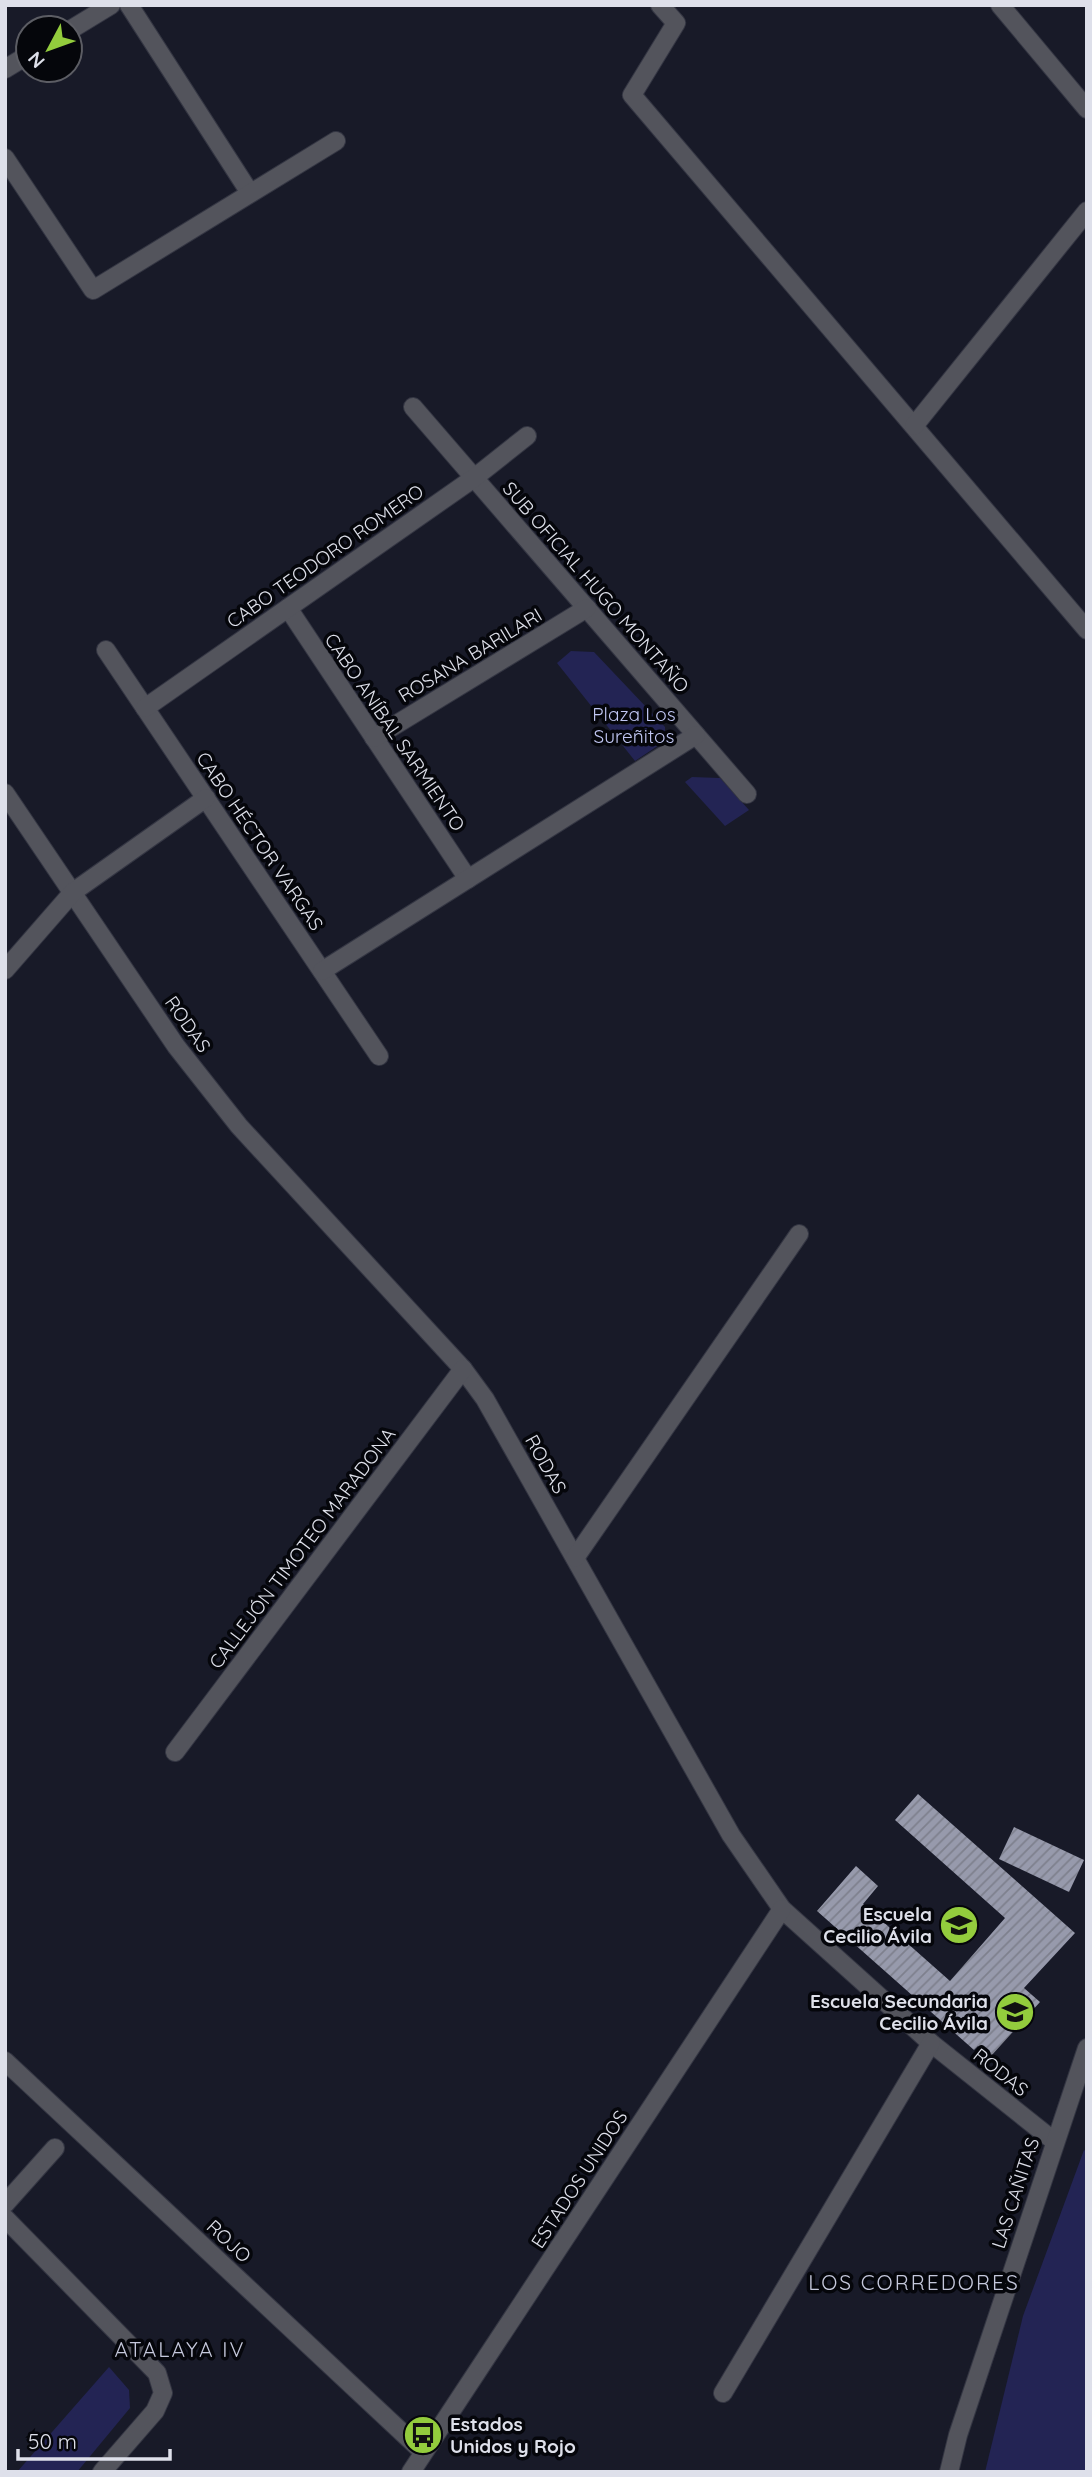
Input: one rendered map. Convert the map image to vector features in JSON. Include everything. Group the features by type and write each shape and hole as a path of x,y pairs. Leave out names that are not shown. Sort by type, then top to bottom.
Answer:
{"street":[{"path":"84,21 111,5"},
{"path":"130,5 250,194"},
{"path":"660,5 676,23 632,95 1087,630"},
{"path":"1000,5 1087,109"},
{"path":"5,158 93,290 335,141"},
{"path":"914,426 1087,211"},
{"name":"SUB OFICIAL HUGO MONTAÑO","path":"413,407 747,794"},
{"name":"CABO TEODORO ROMERO","path":"145,708 474,478 527,436"},
{"name":"CABO ANÍBAL SARMIENTO","path":"288,608 468,878"},
{"name":"ROSANA BARILARI","path":"374,738 587,608"},
{"name":"CABO HÉCTOR VARGAS","path":"106,650 379,1056"},
{"path":"322,971 696,735"},
{"name":"RODAS","path":"5,793 176,1046 239,1126 463,1369 485,1399 731,1835 782,1909 931,2043 1054,2141"},
{"path":"5,970 73,892 206,798"},
{"path":"575,1558 799,1234"},
{"name":"CALLEJÓN TIMOTEO MARADONA","path":"175,1752 463,1369"},
{"name":"ESTADOS UNIDOS","path":"411,2472 782,1909"},
{"path":"723,2393 931,2043"},
{"name":"LAS CAÑITAS","path":"949,2472 958,2435 1087,2048"},
{"name":"ROJO","path":"5,2061 424,2452"},
{"path":"5,2204 55,2148"},
{"path":"5,2218 157,2374 163,2393 155,2411 102,2472"}],"green space":[{"name":"Plaza Los Sureñitos","path":"571,651 594,652 665,727 665,741 635,761 557,663"},
{"path":"692,777 720,778 749,810 725,826 685,782"},
{"path":"1084,2150 1087,2152 1087,2472 985,2472 1023,2316"},
{"path":"109,2367 129,2390 130,2408 77,2472 17,2472"}],"building":[{"path":"918,1794 1075,1933 1024,1988 1040,2002 991,2056 978,2046 974,2050 817,1911 856,1866 878,1886 863,1904 950,1981 1005,1918 895,1820"},
{"path":"1014,1827 1084,1860 1069,1892 999,1859"}],"place":[{"name":"Escuela Cecilio Ávila","path":"959,1925"},
{"name":"Escuela Secundaria Cecilio Ávila","path":"1015,2012"},
{"name":"Estados Unidos y Rojo","path":"423,2435"}],"district":[{"name":"LOS CORREDORES","path":"914,2282"},
{"name":"ATALAYA IV","path":"180,2349"}]}
